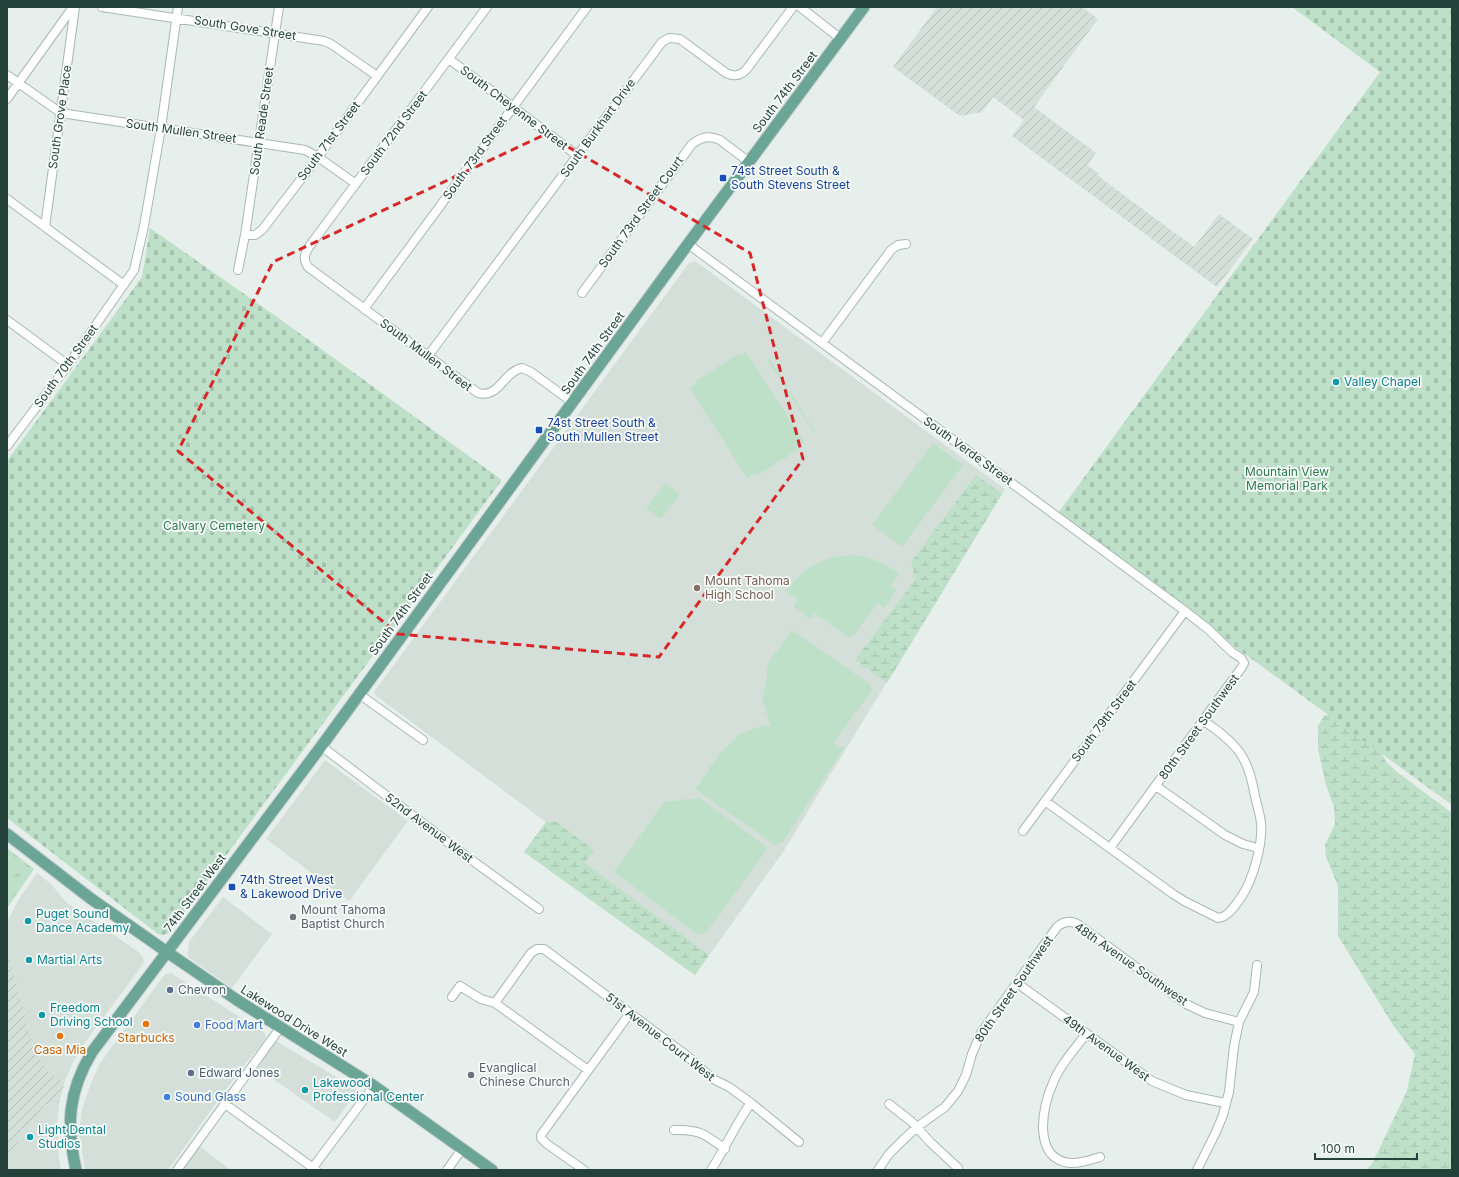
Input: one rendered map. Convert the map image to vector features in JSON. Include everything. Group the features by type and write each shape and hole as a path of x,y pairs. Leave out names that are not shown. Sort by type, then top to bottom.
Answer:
{"main road":[{"name":"South 74th Street","path":"344,715 688,244 864,7"},
{"name":"74th Street West","path":"76,1170 70,1138 71,1106 74,1090 82,1069 92,1052 344,715"},
{"name":"Lakewood Drive West","path":"7,834 90,898 167,952 280,1028 374,1086 492,1170"}],"street":[{"path":"7,99 74,7"},
{"name":"South Grove Place","path":"45,227 74,7"},
{"name":"South Gove Street","path":"102,7 176,17 324,41 331,44 377,76"},
{"name":"South 70th Street","path":"7,446 68,364 124,285 136,265 161,128 178,7"},
{"name":"South Reade Street","path":"245,235 260,143 279,7"},
{"name":"South 71st Street","path":"245,235 255,235 262,230 318,157 428,7"},
{"name":"South 72nd Street","path":"304,260 304,256 311,244 487,7"},
{"name":"South 73rd Street","path":"364,309 587,7"},
{"name":"South Burkhart Drive","path":"428,356 662,42 669,38 680,39 726,73 734,76 740,75 746,70 793,7"},
{"path":"800,7 841,39"},
{"name":"South Cheyenne Street","path":"449,60 578,156"},
{"name":"South Mullen Street","path":"7,75 61,113 305,150 318,157 356,184"},
{"name":"South 73rd Street Court","path":"582,293 688,149 699,139 705,136 720,140 749,162"},
{"path":"7,199 124,285"},
{"path":"238,270 245,235"},
{"name":"South Verde Street","path":"688,244 1208,629 1232,652 1241,658 1244,663"},
{"path":"822,343 891,250 898,245 906,244"},
{"name":"South Mullen Street","path":"304,260 308,267 478,394 491,393 496,390 512,372 522,368 532,372 572,402"},
{"path":"7,320 68,364"},
{"name":"South 79th Street","path":"1023,831 1185,612"},
{"name":"80th Street Southwest","path":"1110,848 1204,721 1244,663"},
{"path":"359,694 423,740"},
{"path":"1045,801 1184,901 1220,918 1227,914 1248,886 1254,869 1261,824 1250,773 1244,760 1231,742 1204,721"},
{"name":"52nd Avenue West","path":"321,746 462,853 539,909"},
{"path":"1156,786 1225,835 1243,844 1258,848"},
{"name":"80th Street Southwest","path":"878,1170 889,1154 917,1127 945,1107 958,1091 966,1075 972,1054 981,1033 1057,927 1067,921"},
{"name":"48th Avenue Southwest","path":"1067,921 1075,922 1186,1004 1205,1013 1240,1022"},
{"name":"51st Avenue Court West","path":"495,1003 534,950 539,948 544,949 686,1055 713,1079 729,1087 751,1103 799,1142"},
{"path":"1197,1170 1223,1116 1230,1084 1234,1046 1240,1022 1254,992 1257,965"},
{"name":"49th Avenue West","path":"1017,983 1152,1081 1186,1095 1226,1103"},
{"path":"452,997 460,986 481,999 495,1003 588,1070"},
{"path":"584,1170 547,1144 541,1138 543,1131 630,1014"},
{"path":"177,1170 280,1028"},
{"path":"1086,1034 1059,1071 1053,1082 1044,1110 1043,1134 1048,1150 1053,1156 1063,1162 1075,1163 1100,1157"},
{"path":"225,1104 314,1169 374,1086"},
{"path":"711,1170 725,1148 745,1110 751,1103"},
{"path":"889,1104 917,1127 946,1158 958,1168"},
{"path":"674,1130 699,1132 725,1148"},
{"path":"447,1170 462,1149"}],"highlighted area":[{"path":"546,134 750,253 803,459 659,657 398,634 178,451 273,262"}],"shaded area":[{"path":"937,7 1082,7 1098,19 1034,107 1096,153 1087,165 1099,174 1098,176 1194,247 1219,214 1253,239 1217,287 1012,136 1024,120 993,97 982,112 960,116 893,67"},
{"name":"Mount Tahoma High School","path":"695,261 1005,489 783,852 695,975 524,852 546,822 375,695 374,692 689,263"},
{"path":"325,760 408,821 349,901 266,839"},
{"path":"37,873 51,884 66,902 140,953 144,960 143,964 86,1041 73,1062 65,1081 50,1074 33,1045 7,948 7,922 19,899"},
{"path":"223,897 272,934 232,988 188,957 189,942"},
{"path":"7,948 33,1045 50,1074 65,1081 59,1103 51,1103 44,1106 7,1157"},
{"path":"171,973 263,1032 266,1035 265,1040 240,1070 168,1170 85,1170 79,1134 82,1109 91,1083 100,1063 165,974"},
{"name":"Lakewood Professional Center","path":"276,1041 358,1090 335,1122 257,1068"},
{"path":"55,1102 59,1103 57,1123 58,1149 61,1170 7,1170 7,1157 44,1106"},
{"path":"199,1146 231,1170 183,1170"}],"green space":[{"name":"Mountain View Memorial Park","path":"1292,7 1452,7 1452,805 1056,516 1380,72"},
{"name":"Calvary Cemetery","path":"150,228 277,317 502,480 169,933 163,935 158,934 7,818 7,461 142,277"},
{"path":"746,352 804,442 797,447 799,449 756,476 755,474 747,478 690,388 697,383 696,381 738,354 740,356"},
{"path":"769,358 815,432 814,433 767,359"},
{"path":"933,443 963,465 902,547 872,525"},
{"path":"976,475 1002,494 887,683 855,660 915,580 911,562"},
{"path":"665,483 680,494 661,519 646,508"},
{"path":"851,555 877,561 899,574 891,585 897,590 884,608 878,603 854,635 848,637 815,613 810,619 793,606 798,600 786,591 799,576 814,565 832,558"},
{"path":"792,630 870,684 872,691 833,743 844,748 783,842 775,845 695,789 720,753 740,734 765,725 771,726 763,701 768,663"},
{"path":"1340,711 1376,741 1386,762 1452,813 1452,1170 1366,1170 1372,1164 1407,1091 1415,1054 1393,1025 1338,936 1338,886 1326,857 1325,845 1335,824 1334,807 1326,785 1318,749 1318,726 1324,716"},
{"path":"700,798 768,848 706,933 698,935 614,872 664,802"},
{"path":"555,821 594,850 585,863 709,955 695,975 524,852 546,822"},
{"path":"7,848 34,869 7,908"}],"place":[{"name":"74st Street South & South Stevens Street","path":"723,178"},
{"name":"Valley Chapel","path":"1336,382"},
{"name":"74st Street South & South Mullen Street","path":"539,430"},
{"name":"Mount Tahoma High School","path":"697,588"},
{"name":"74th Street West & Lakewood Drive","path":"232,887"},
{"name":"Mount Tahoma Baptist Church","path":"293,917"},
{"name":"Puget Sound Dance Academy","path":"28,921"},
{"name":"Martial Arts","path":"29,960"},
{"name":"Chevron","path":"170,990"},
{"name":"Freedom Driving School","path":"42,1015"},
{"name":"Starbucks","path":"146,1024"},
{"name":"Food Mart","path":"197,1025"},
{"name":"Casa Mia","path":"60,1036"},
{"name":"Edward Jones","path":"191,1073"},
{"name":"Evanglical Chinese Church","path":"471,1075"},
{"name":"Lakewood Professional Center","path":"305,1090"},
{"name":"Sound Glass","path":"167,1097"},
{"name":"Light Dental Studios","path":"30,1137"}]}
